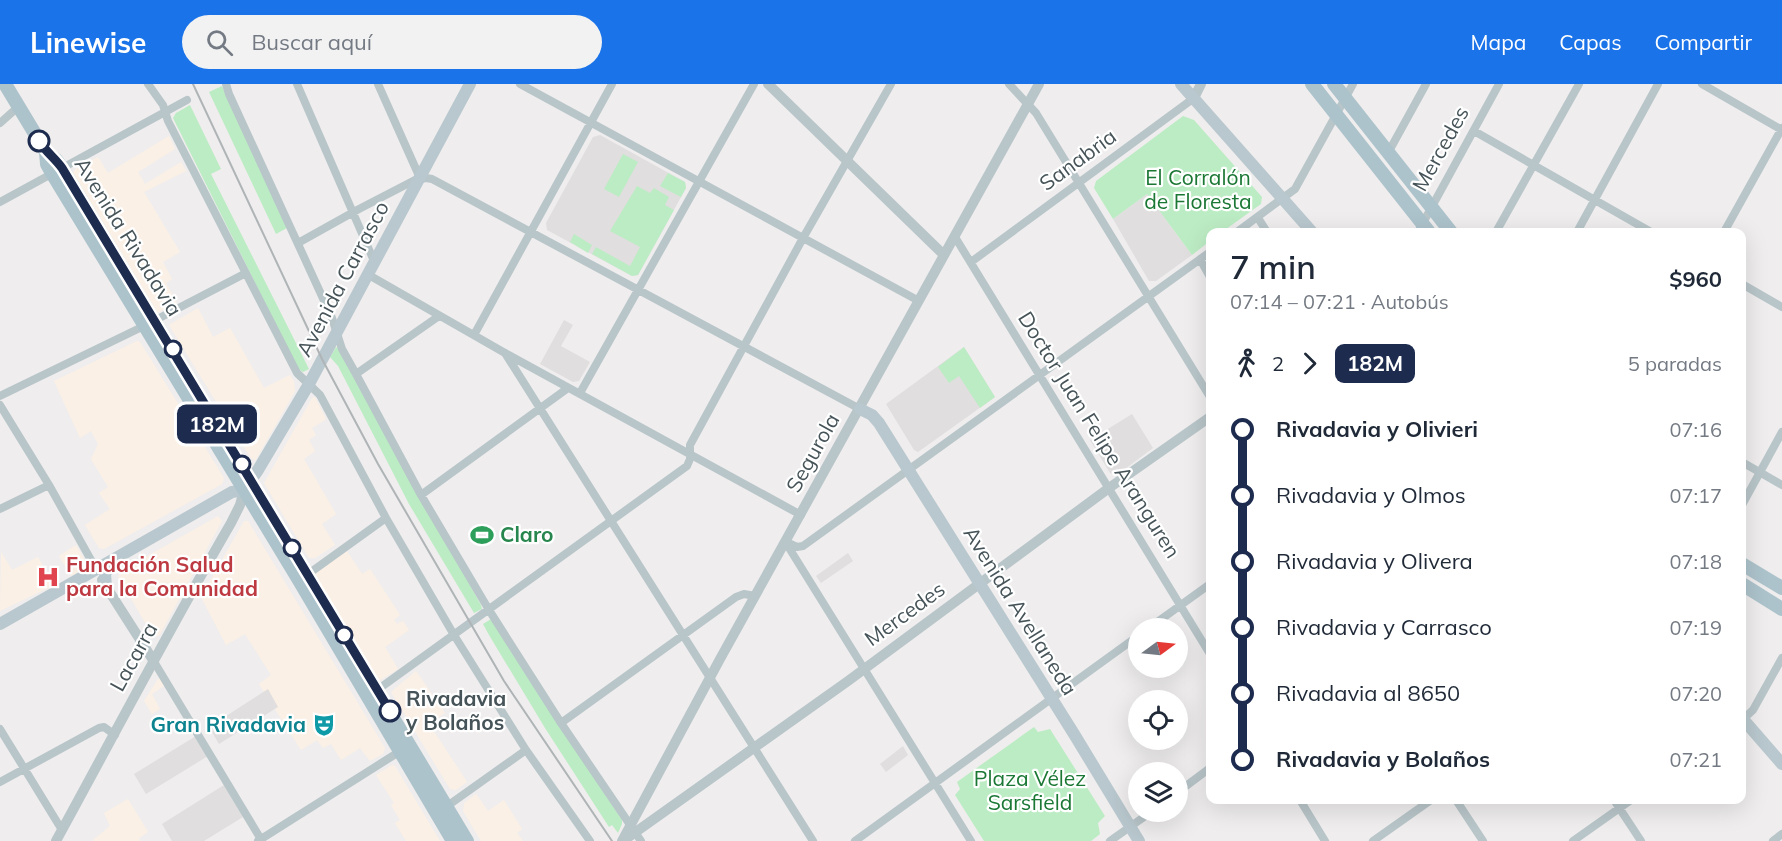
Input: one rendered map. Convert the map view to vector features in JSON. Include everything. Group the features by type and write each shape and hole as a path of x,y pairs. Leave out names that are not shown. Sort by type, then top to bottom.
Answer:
{"main road":[{"name":"Avenida Rivadavia","path":"5,84 46,152 47,164 57,171 405,748 441,810 453,841"},
{"name":"Avenida Carrasco","path":"247,485 309,384 470,84"},
{"path":"1181,84 1308,228"},
{"path":"1312,84 1422,228"},
{"path":"1334,84 1448,228"},
{"name":"Avenida Avellaneda","path":"860,409 872,415 879,423 1138,841"},
{"path":"0,624 116,556 247,485"},
{"path":"106,586 105,574 116,556"},
{"path":"1746,566 1782,588"},
{"path":"1746,586 1782,609"},
{"path":"1746,724 1782,764"},
{"name":"Avenida Rivadavia","path":"441,810 468,841"}],"street":[{"path":"148,84 163,105 297,373 320,395 386,518 454,635 526,750 590,841"},
{"path":"226,84 337,332 342,349 422,495 489,610 561,723 636,833"},
{"path":"297,84 374,261"},
{"path":"378,84 420,178"},
{"path":"520,84 919,301"},
{"path":"474,335 612,84"},
{"path":"580,393 754,84"},
{"path":"768,84 944,255"},
{"path":"372,693 683,470 689,463 690,446 802,238 891,84"},
{"path":"1009,84 1036,112 1206,390"},
{"name":"Segurola","path":"636,833 640,806 1039,84"},
{"name":"Sanabria","path":"971,262 1194,98 1201,84"},
{"path":"1243,228 1295,189 1353,84"},
{"path":"1388,153 1426,84"},
{"name":"Mercedes","path":"1424,228 1431,208 1499,84"},
{"path":"1498,228 1579,84"},
{"path":"1579,228 1658,84"},
{"path":"1702,84 1782,129 1726,228"},
{"path":"0,202 187,100"},
{"path":"0,123 18,107"},
{"path":"1473,131 1643,228"},
{"path":"298,243 352,212 420,178 438,181 860,409"},
{"path":"1258,218 1264,228"},
{"name":"Doctor Juan Felipe Aranguren","path":"955,237 1206,647"},
{"path":"786,543 797,547 803,546 1206,255"},
{"path":"1200,259 1206,270"},
{"path":"0,396 246,273"},
{"path":"367,274 568,388 801,515"},
{"path":"1746,286 1782,307"},
{"path":"356,374 439,316"},
{"path":"506,353 813,841"},
{"path":"422,495 568,388"},
{"path":"0,405 49,485 106,586 261,840 405,748"},
{"name":"Mercedes","path":"623,841 1206,420"},
{"path":"1746,498 1782,432"},
{"path":"1746,464 1782,485"},
{"path":"0,509 49,485"},
{"name":"Lacarra","path":"56,841 115,735 153,660 231,523 247,485"},
{"path":"303,577 386,518"},
{"path":"786,543 971,841"},
{"path":"1162,618 1206,587"},
{"path":"561,723 736,597 744,594 755,596"},
{"path":"855,841 1128,643"},
{"path":"1746,716 1753,710 1782,658"},
{"path":"0,782 99,728 104,727 115,735"},
{"path":"0,729 62,830"},
{"path":"441,810 526,750"},
{"path":"1188,784 1206,771"},
{"path":"1302,804 1325,841"},
{"path":"1373,841 1425,804"},
{"path":"1459,804 1483,841"},
{"path":"1573,841 1617,804 1641,841"},
{"path":"640,806 644,816 654,820"},
{"path":"1110,841 1137,822"},
{"path":"1773,841 1782,834"}],"shaded area":[{"path":"600,135 685,182 686,188 638,275 632,276 547,230 546,223 593,137"},
{"path":"169,136 175,149 138,172 145,184 181,162 186,171 144,192 180,252 163,262 172,279 166,283 177,303 157,313 72,174 76,168 98,157 108,173"},
{"path":"1147,194 1192,255 1156,281 1149,281 1113,219"},
{"path":"198,308 213,337 230,328 264,388 290,375 294,381 295,391 255,461 250,457 169,325"},
{"path":"564,320 573,325 561,346 590,362 579,381 573,382 540,364"},
{"path":"137,341 140,342 224,478 222,484 104,549 99,548 85,525 110,509 99,493 108,487 91,459 98,444 91,431 80,438 54,381"},
{"path":"964,347 995,397 918,452 914,450 886,404"},
{"path":"315,397 326,419 312,428 316,435 309,440 315,451 304,459 336,514 322,524 335,545 315,558 309,558 264,483 312,398"},
{"path":"1132,414 1153,448 1117,475 1110,473 1090,440"},
{"path":"218,516 222,521 159,636 153,636 118,576 121,571"},
{"path":"244,521 248,521 385,748 383,754 370,761 360,748 341,760 331,744 323,748 317,740 301,750 259,684 271,675 245,634 226,645 201,597"},
{"path":"76,545 85,560 85,565 82,570 71,576 59,556"},
{"path":"347,551 362,574 370,569 400,615 394,620 397,624 403,621 409,630 385,647 398,669 379,681 313,577 315,573"},
{"path":"1,552 12,570 38,557 54,585 0,611"},
{"path":"848,553 853,561 821,583 816,576"},
{"path":"416,671 445,713 429,724 467,782 456,790 450,789 391,692"},
{"path":"158,679 161,679 165,685 152,694 160,709 152,714 144,701"},
{"path":"268,689 278,707 219,744 209,727"},
{"path":"196,736 208,756 146,794 134,774"},
{"path":"903,746 908,755 886,772 880,764"},
{"path":"392,765 395,766 440,841 406,841 395,823 400,820 391,805 394,803 376,775"},
{"path":"224,785 243,817 204,841 172,841 162,824"},
{"path":"476,794 488,811 504,800 522,829 517,833 523,841 481,841 463,811 464,803"},
{"path":"128,799 148,832 139,838 140,841 93,841 110,826 104,813"}],"green space":[{"path":"222,86 287,228 276,234 209,92"},
{"path":"190,105 221,169 211,174 309,369 303,372 298,369 173,118 176,113"},
{"name":"El Corralón de Floresta","path":"1183,116 1194,120 1262,197 1261,204 1228,228 1206,228 1206,244 1192,255 1147,194 1113,219 1094,188 1096,181"},
{"path":"623,154 638,162 619,197 604,189"},
{"path":"668,173 685,182 686,188 681,197 660,186"},
{"path":"637,186 650,193 654,188 669,197 665,205 674,210 638,275 632,276 592,254 596,247 630,266 640,247 610,231"},
{"path":"574,234 592,245 588,253 570,242"},
{"path":"336,347 482,609 474,613 409,504 338,366 330,357"},
{"path":"964,347 995,397 980,408 959,376 949,383 938,367"},
{"path":"491,619 622,820 618,833 612,825 609,827 545,728 489,635 483,624"},
{"name":"Plaza Vélez Sarsfield","path":"1034,727 1038,732 1050,729 1105,816 1098,823 1100,834 1091,841 984,841 955,795 960,789 957,782"}],"railway":[{"path":"193,84 322,359 378,464 504,681 612,841"}],"bus line":[{"name":"182M","path":"39,141 46,152 62,168 390,711"}],"place":[{"name":"Claro","path":"482,535"},
{"name":"Fundación Salud para la Comunidad","path":"48,577"},
{"name":"Rivadavia y Bolaños","path":"390,711"},
{"name":"Gran Rivadavia","path":"324,725"}]}
